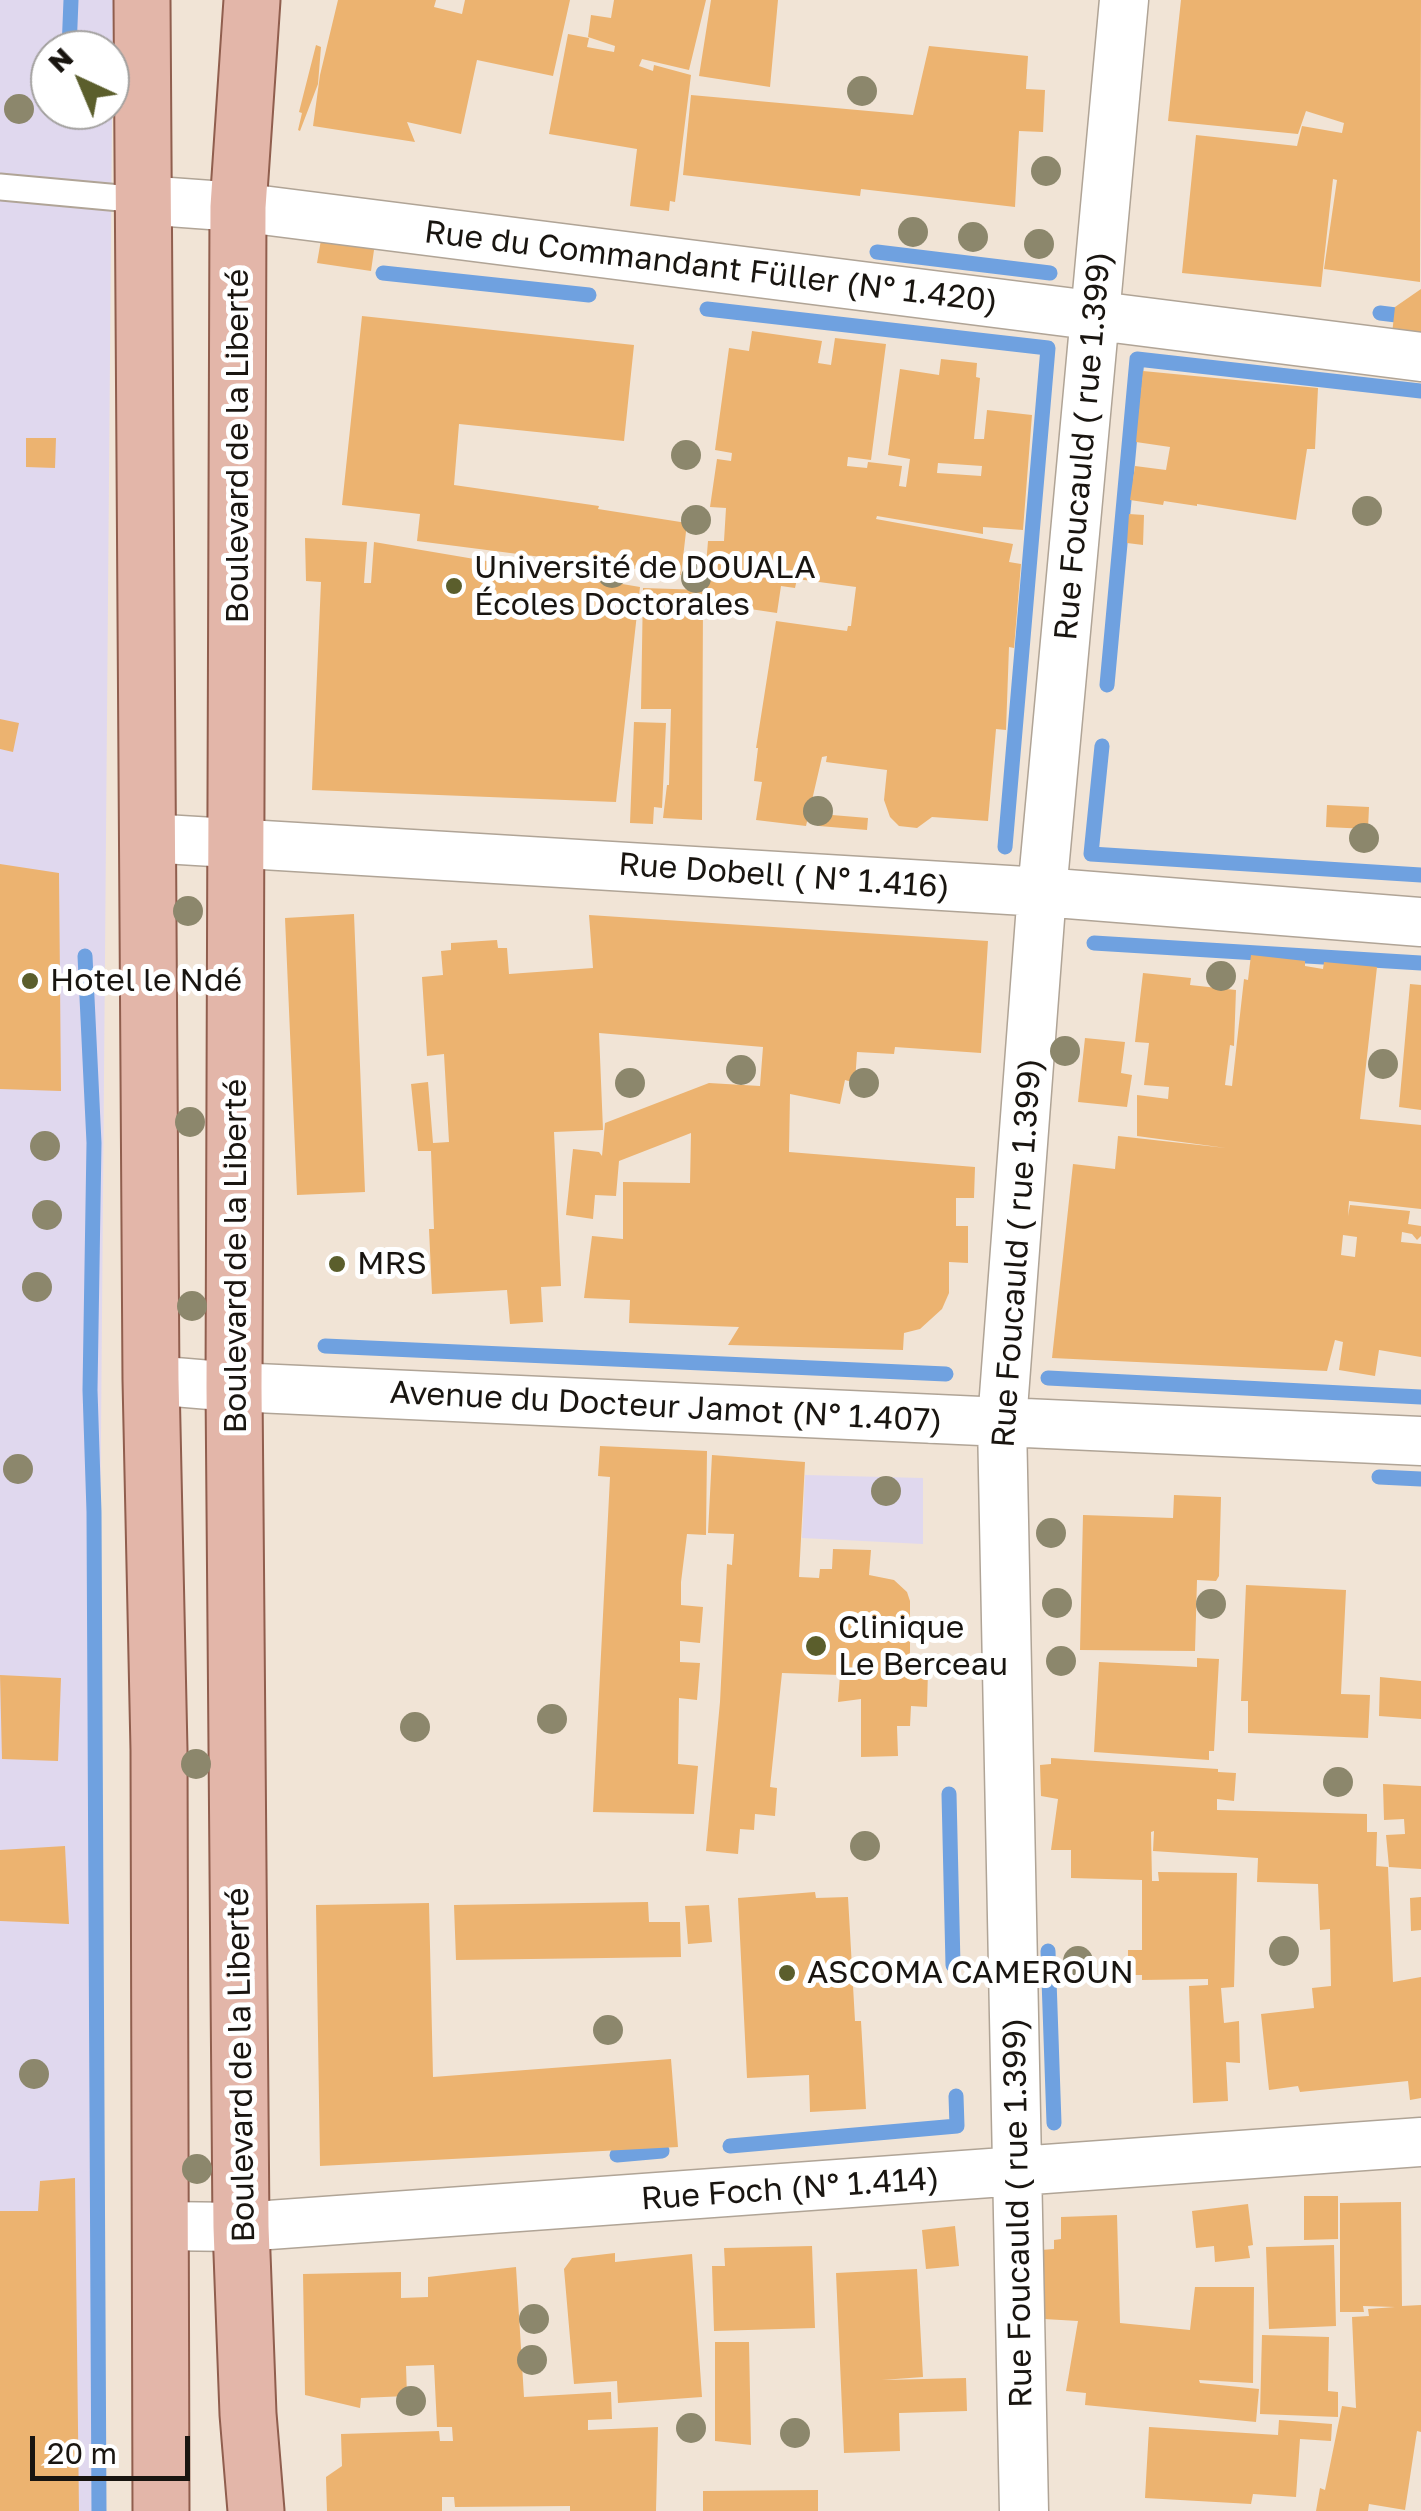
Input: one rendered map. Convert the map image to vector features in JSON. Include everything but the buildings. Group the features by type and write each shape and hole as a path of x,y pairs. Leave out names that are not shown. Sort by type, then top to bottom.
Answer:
{"main road":[{"path":"142,0 151,1380 159,1750 161,2511"},
{"name":"Boulevard de la Liberté","path":"252,0 238,207 234,1387 241,2227 256,2511"}],"street":[{"name":"Rue Foucauld ( rue 1.399)","path":"1024,2511 1002,1422 1042,892 1124,0"},
{"name":"Rue du Commandant Füller (N° 1.420)","path":"142,200 238,207 1421,358"},
{"name":"Rue Dobell ( N° 1.416)","path":"147,838 1042,892 1421,922"},
{"name":"Avenue du Docteur Jamot (N° 1.407)","path":"151,1380 234,1387 1421,1441"},
{"name":"Rue Foch (N° 1.414)","path":"158,2226 241,2227 1421,2142"}],"lane":[{"name":"Rue du Commandant Füller (N° 1.420)","path":"0,187 142,200"}],"shaded area":[{"path":"0,0 113,0 113,30 30,30 30,130 112,130 92,2511 0,2511"},
{"path":"805,1475 923,1478 923,1544 802,1538"}],"waterway":[{"path":"70,30 71,0"},
{"path":"877,252 1050,273"},
{"path":"383,273 589,295"},
{"path":"707,309 1048,348 1005,847"},
{"path":"1380,313 1421,318"},
{"path":"1107,685 1137,359 1421,391"},
{"path":"1102,746 1091,854 1421,875"},
{"path":"1094,943 1421,963"},
{"path":"85,956 94,1143 90,1390 94,1512 99,2511"},
{"path":"325,1346 946,1374"},
{"path":"1048,1378 1421,1397"},
{"path":"1379,1477 1421,1479"},
{"path":"949,1794 953,1965"},
{"path":"1048,1951 1054,2123"},
{"path":"730,2146 957,2126 956,2096"},
{"path":"617,2155 662,2151"}],"place":[{"name":"Université de DOUALA Écoles Doctorales","path":"454,586"},
{"name":"Hotel le Ndé","path":"30,981"},
{"name":"MRS","path":"337,1264"},
{"name":"Clinique Le Berceau","path":"816,1646"},
{"name":"ASCOMA CAMEROUN","path":"787,1973"}]}
